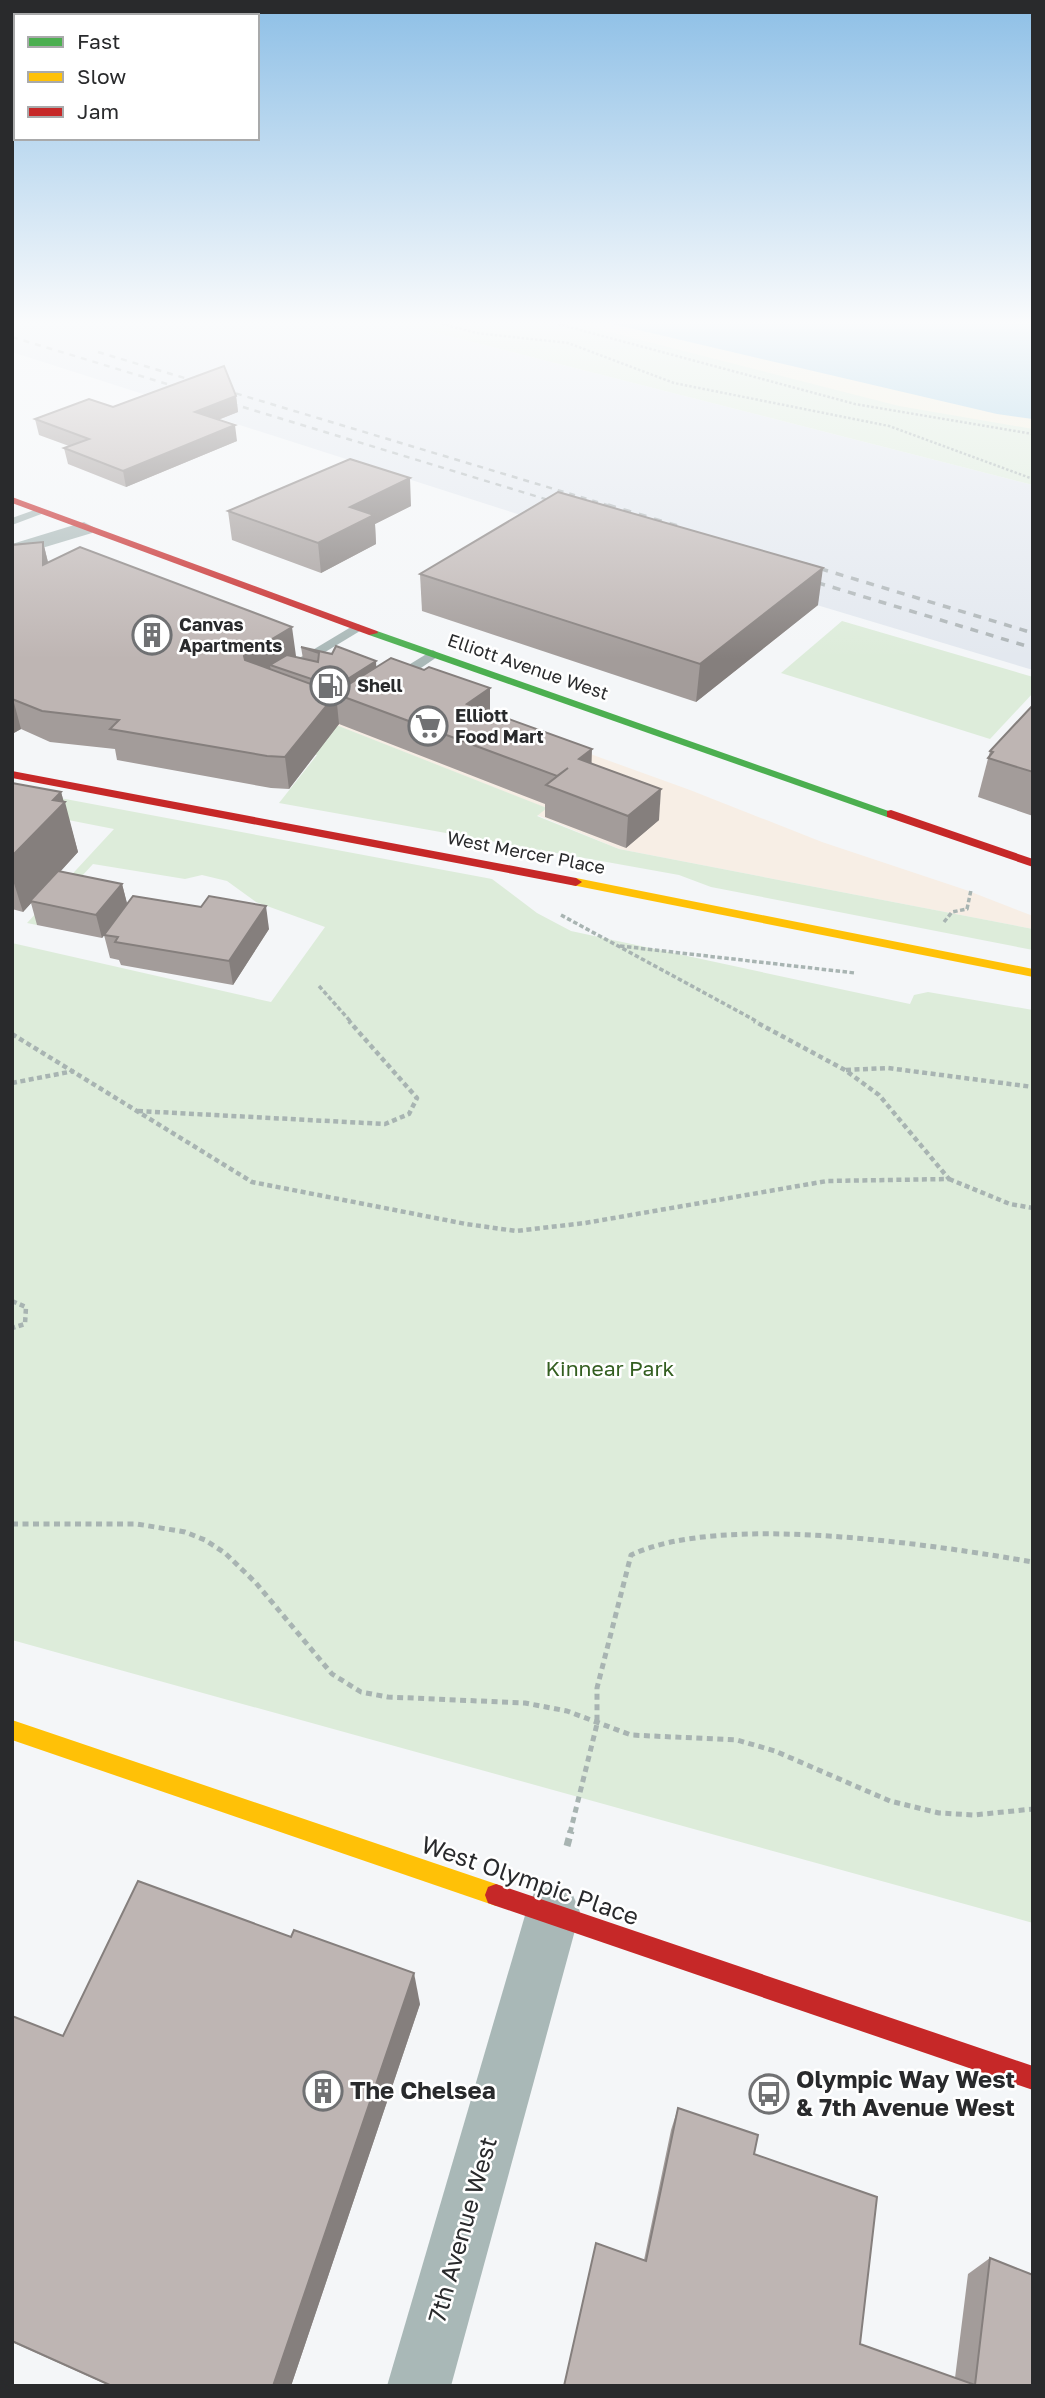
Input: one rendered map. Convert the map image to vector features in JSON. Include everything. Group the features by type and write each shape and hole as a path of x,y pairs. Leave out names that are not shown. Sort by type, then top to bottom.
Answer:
{"main road":[{"name":"Elliott Avenue West","path":"12,500 356,628 1033,863"},
{"name":"West Mercer Place","path":"12,774 1033,973"},
{"name":"West Olympic Place","path":"12,1730 553,1912 1033,2078"}],"street":[{"path":"12,551 84,527"},
{"name":"7th Avenue West","path":"419,2386 553,1912"}],"lane":[{"path":"12,522 40,510"},
{"path":"305,676 287,670 356,628"},
{"path":"382,688 433,654"},
{"path":"302,660 320,667"}],"path":[{"path":"917,436 1033,479"},
{"path":"518,871 510,881 532,899 845,1070 879,1095 950,1179"},
{"path":"932,952 941,926 950,914 964,912 969,906 971,890"},
{"path":"617,946 863,974"},
{"path":"138,1111 385,1124 409,1114 416,1098 319,986"},
{"path":"12,1034 253,1182 516,1231 585,1223 827,1181 950,1179 1010,1204 1033,1208"},
{"path":"845,1070 888,1068 1033,1087"},
{"path":"12,1083 75,1071"},
{"path":"12,1301 26,1307 25,1324 12,1328"},
{"path":"12,1524 83,1521 169,1529 206,1540 256,1582 334,1674 354,1689 384,1696 486,1700 559,1709 629,1735 672,1738 717,1736 749,1742 785,1754 892,1802 937,1813 978,1815 1033,1809"},
{"path":"567,1846 597,1724 597,1688 631,1555 647,1546 675,1540 729,1536 843,1537 948,1547 1033,1562"}],"shaded area":[{"path":"274,436 841,436 1033,485 1033,670 558,527"},
{"path":"308,652 690,790 822,842 966,890 1033,916 1033,929 619,849 537,815 546,808 288,706 240,693"}],"green space":[{"path":"841,436 1033,436 1033,485"},
{"path":"842,621 1033,677 1033,693 990,739 781,673"},
{"path":"12,636 288,706 547,808 537,816 619,849 1033,929 1033,950 711,887 679,875 279,803 317,755 154,726"},
{"name":"Kinnear Park","path":"12,789 492,879 537,913 571,931 910,1004 914,995 928,992 1033,1010 1033,1923 12,1640 12,943 271,1002 325,927 256,902 227,881 202,875 185,879 93,864 37,925 27,923 114,829 12,809"}],"building":[{"path":"81,436 208,436 123,471 64,448 89,439"},
{"path":"350,459 410,478 350,507 374,515 318,543 228,511"},
{"path":"558,492 823,568 700,664 420,574"},
{"path":"43,542 43,565 80,547 292,627 244,656 245,660 335,693 391,658 424,670 429,667 490,688 467,704 592,749 579,759 661,789 628,816 546,785 568,768 557,776 336,694 285,757 110,729 119,720 42,711 12,699 12,545"},
{"path":"336,646 376,661 335,687 270,665 287,655 318,662 319,653 301,647 332,654"},
{"path":"1033,705 1033,772 988,758 993,752 990,751"},
{"path":"12,783 61,792 53,800 65,802 12,856"},
{"path":"58,871 122,884 96,915 30,901"},
{"path":"133,896 201,907 209,896 266,906 229,961 115,942 118,937 104,935"},
{"name":"The Chelsea","path":"138,1881 291,1937 294,1930 414,1973 273,2386 112,2386 12,2341 12,2016 63,2036"},
{"path":"678,2108 758,2135 754,2154 877,2197 860,2344 975,2385 990,2258 1033,2275 1033,2386 564,2386 596,2243 646,2261"}],"railway":[{"path":"338,436 565,505"},
{"path":"377,436 614,507"},
{"path":"608,505 681,527"},
{"path":"805,564 1033,633"},
{"path":"802,578 1033,648"}],"traffic: fast":[{"path":"373,633 891,814"}],"traffic: slow":[{"path":"576,882 1033,973"},
{"path":"12,1730 496,1895"}],"traffic: jam":[{"path":"12,500 373,633"},
{"path":"12,774 576,882"},
{"path":"891,814 1033,863"},
{"path":"496,1895 1033,2078"}],"place":[{"name":"Canvas Apartments","path":"152,635"},
{"name":"Shell","path":"330,686"},
{"name":"Elliott Food Mart","path":"428,726"},
{"name":"The Chelsea","path":"323,2091"},
{"name":"Olympic Way West & 7th Avenue West","path":"769,2094"}]}
